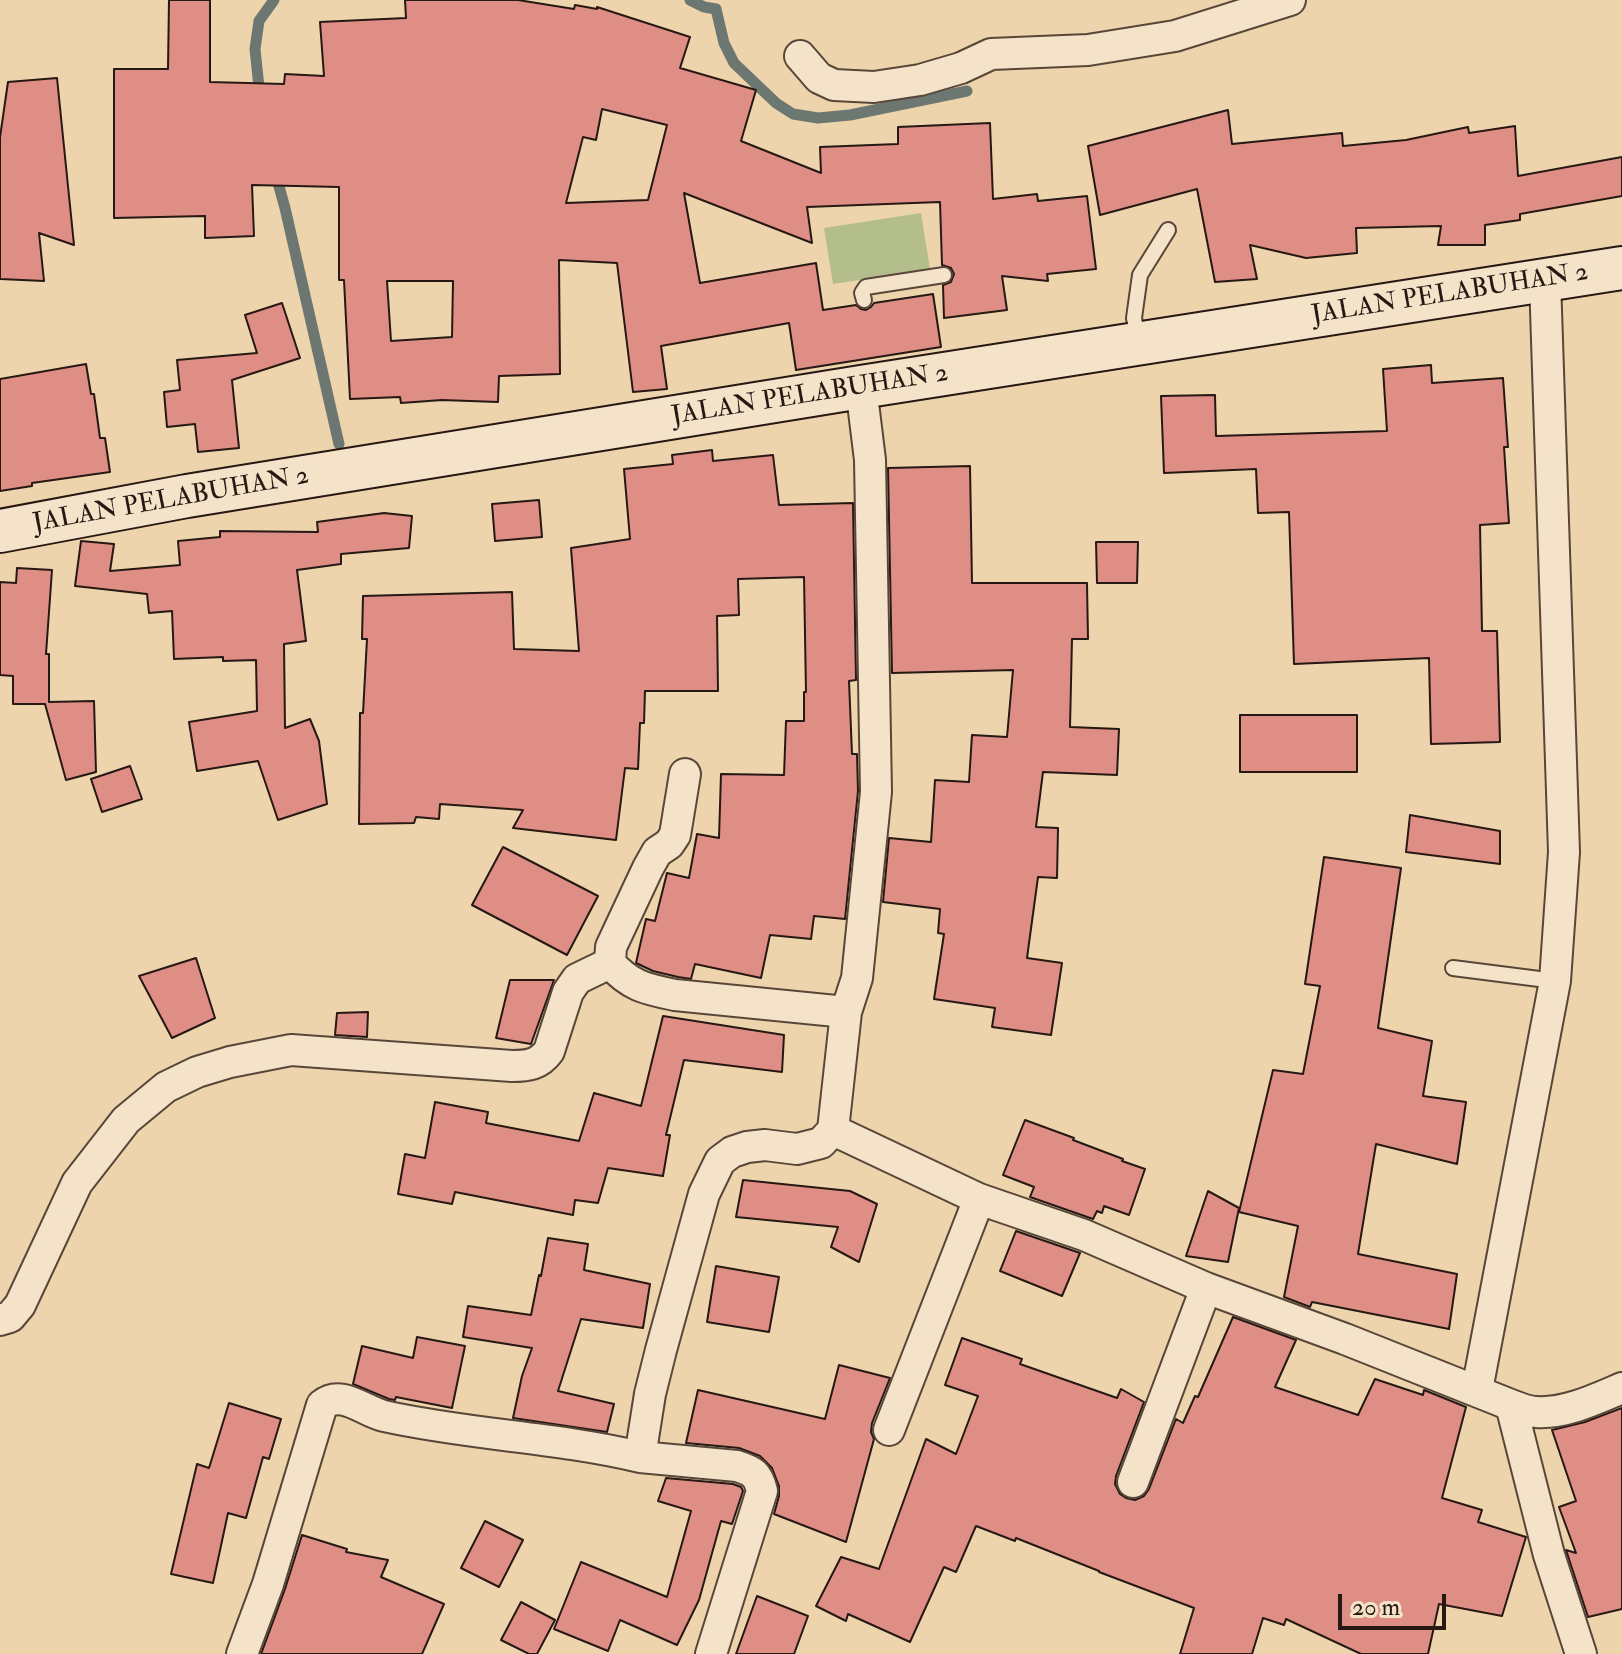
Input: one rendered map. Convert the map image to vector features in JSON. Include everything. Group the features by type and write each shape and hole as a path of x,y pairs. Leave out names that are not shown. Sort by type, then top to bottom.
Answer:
{"main road":[{"name":"JALAN PELABUHAN 2","path":"0,531 187,496 870,382 1622,268"}],"street":[{"path":"800,56 819,78 834,85 874,87 920,80 961,68 991,54 1088,50 1175,36 1290,0"},
{"path":"1477,1390 1555,981 1564,852 1545,280"},
{"path":"640,1457 661,1350 704,1194 720,1161 732,1152 747,1147 765,1145 797,1149 821,1143 833,1130 846,1012 857,978 876,792 870,382"},
{"path":"685,774 675,835 669,844 657,852 648,868 611,947 610,963 623,977 648,990 846,1012"},
{"path":"0,1320 10,1317 20,1305 77,1183 126,1120 166,1087 197,1072 230,1062 291,1050 531,1065 544,1058 549,1051 568,992 577,979 610,963"},
{"path":"833,1130 979,1199 1084,1235 1206,1288 1534,1413 1587,1402 1622,1388"},
{"path":"889,1430 979,1199"},
{"path":"1133,1482 1206,1288"},
{"path":"242,1654 268,1584 317,1416 322,1405 334,1398 381,1416 597,1447 640,1457 737,1466 749,1470 759,1479 762,1491 711,1654"},
{"path":"1511,1405 1549,1555 1581,1654"}],"lane":[{"path":"1139,343 1134,318 1140,275 1168,230"},
{"path":"864,300 862,293 866,287 944,275"},
{"path":"1453,968 1555,981"}],"green space":[{"path":"921,213 930,269 833,284 824,228"}],"building":[{"path":"169,0 210,0 210,82 284,84 285,74 324,76 320,22 406,18 405,0 518,0 574,9 575,5 597,7 690,37 680,68 756,90 741,141 821,173 820,147 898,144 898,127 990,123 993,199 1037,194 1038,201 1087,196 1096,269 1047,274 1048,281 1002,276 1007,310 944,318 943,285 951,282 954,274 951,268 942,265 940,202 807,207 812,243 684,193 700,283 816,263 823,310 856,305 866,310 874,303 933,294 941,347 796,370 789,323 661,346 667,389 633,392 617,263 559,260 560,374 499,376 498,402 442,400 401,403 400,397 350,399 344,280 339,280 339,187 252,185 254,236 205,238 205,216 114,218 114,69 168,69","holes":["602,109 667,125 648,200 566,203 583,137 596,140","387,281 453,281 452,337 391,341"]},
{"path":"57,78 74,245 39,233 44,281 0,279 0,137 8,82"},
{"path":"1228,110 1232,144 1342,133 1343,146 1406,140 1468,127 1469,133 1515,126 1518,176 1622,157 1622,196 1520,214 1520,220 1485,225 1485,245 1438,245 1441,226 1356,228 1357,253 1306,258 1250,245 1257,279 1215,282 1197,189 1100,215 1088,146"},
{"path":"282,303 300,358 232,380 239,448 198,452 195,424 167,427 164,392 180,390 177,360 257,353 245,315"},
{"path":"86,364 100,438 105,438 110,472 32,483 32,486 0,491 0,379"},
{"path":"1431,365 1432,383 1503,378 1509,523 1480,525 1482,631 1497,631 1500,742 1431,744 1429,658 1294,664 1289,512 1258,513 1256,469 1164,473 1161,396 1215,395 1216,436 1387,431 1383,369"},
{"path":"712,450 713,461 773,455 779,505 853,503 856,680 849,681 852,754 857,754 858,791 845,919 814,916 811,939 770,935 761,978 695,964 691,979 653,971 636,963 646,919 655,921 667,873 689,878 697,834 719,838 721,774 784,775 786,721 804,721 804,577 738,579 739,615 717,616 718,691 645,691 638,769 625,768 616,840 513,828 523,810 440,804 439,819 416,817 414,823 359,824 360,713 363,713 367,639 362,639 363,596 512,592 514,649 579,651 571,548 630,539 624,469 673,464 672,455"},
{"path":"970,466 972,583 1087,583 1088,639 1072,639 1070,727 1119,729 1117,775 1043,772 1036,827 1058,828 1057,878 1038,877 1027,958 1062,963 1051,1035 992,1027 995,1008 934,999 944,934 938,933 940,909 883,902 889,838 931,842 935,780 969,782 972,735 1007,737 1013,670 892,673 888,468"},
{"path":"539,500 542,537 495,541 492,504"},
{"path":"384,513 412,516 409,548 341,554 341,564 297,570 306,641 284,644 285,728 310,719 319,741 327,804 278,820 258,761 197,771 189,722 257,711 256,660 223,661 223,657 174,659 172,611 149,613 147,594 75,586 81,541 114,544 110,571 180,565 178,541 220,537 220,531 318,532 317,522"},
{"path":"1096,542 1138,542 1137,583 1097,583"},
{"path":"17,568 52,570 46,654 49,654 49,702 94,701 96,772 66,780 45,704 13,704 13,676 0,675 0,582 16,583"},
{"path":"1240,715 1357,715 1357,772 1240,772"},
{"path":"130,766 142,799 102,812 91,779"},
{"path":"1410,815 1500,831 1500,864 1406,852"},
{"path":"503,847 598,896 567,955 472,905"},
{"path":"1324,857 1401,868 1378,1028 1432,1041 1423,1096 1466,1102 1457,1164 1376,1144 1358,1254 1457,1274 1449,1329 1312,1302 1310,1307 1284,1297 1298,1226 1239,1212 1273,1070 1303,1074 1320,986 1305,984"},
{"path":"196,958 215,1018 172,1038 139,976"},
{"path":"510,980 554,980 531,1044 496,1038"},
{"path":"368,1012 367,1037 335,1035 337,1013"},
{"path":"663,1016 784,1035 782,1072 684,1060 666,1135 670,1135 663,1176 608,1168 598,1203 575,1200 573,1215 455,1192 452,1204 398,1194 405,1154 425,1158 435,1102 488,1112 486,1123 579,1141 594,1093 641,1106"},
{"path":"1025,1120 1145,1169 1129,1215 1104,1206 1102,1213 1097,1211 1093,1219 1030,1197 1034,1187 1003,1175"},
{"path":"743,1180 850,1191 877,1204 859,1262 831,1247 838,1227 736,1217"},
{"path":"1208,1191 1239,1208 1228,1262 1186,1256"},
{"path":"1016,1231 1080,1253 1062,1296 1000,1271"},
{"path":"548,1238 588,1244 584,1270 650,1284 643,1328 581,1319 558,1391 614,1404 607,1432 513,1418 532,1348 463,1337 468,1306 531,1315"},
{"path":"716,1266 779,1277 769,1332 707,1322"},
{"path":"1233,1317 1296,1340 1275,1387 1358,1415 1375,1379 1423,1395 1424,1390 1466,1407 1442,1498 1482,1510 1478,1522 1526,1537 1502,1616 1439,1604 1428,1654 1361,1654 1286,1619 1284,1625 1263,1618 1252,1654 1180,1654 1194,1608 1016,1538 1015,1541 976,1526 956,1572 944,1567 910,1642 848,1614 846,1621 816,1606 841,1557 879,1569 926,1439 956,1454 978,1396 945,1385 962,1338 1022,1359 1020,1364 1117,1398 1121,1389 1144,1402 1115,1484 1120,1494 1135,1500 1144,1496 1149,1489 1176,1419 1183,1423 1195,1396 1198,1397"},
{"path":"417,1337 465,1346 452,1408 396,1397 395,1400 389,1399 353,1384 362,1346 413,1358"},
{"path":"839,1365 890,1378 872,1423 874,1439 846,1542 774,1514 779,1486 772,1468 760,1456 739,1448 686,1443 698,1390 825,1419"},
{"path":"229,1403 281,1419 269,1459 263,1457 246,1518 228,1513 213,1583 171,1574 197,1464 209,1468"},
{"path":"1622,1408 1622,1609 1588,1617 1566,1550 1576,1553 1559,1507 1576,1501 1552,1430"},
{"path":"666,1478 733,1484 743,1491 732,1524 721,1521 699,1600 677,1645 620,1620 608,1651 554,1629 581,1562 667,1597 691,1511 658,1501"},
{"path":"485,1521 523,1540 499,1587 461,1568"},
{"path":"302,1535 347,1549 346,1552 388,1560 381,1577 444,1604 422,1654 261,1654"},
{"path":"757,1596 808,1616 794,1654 736,1654"},
{"path":"521,1602 555,1620 537,1654 529,1654 501,1640"}],"waterway":[{"path":"260,97 255,49 259,21 274,0"},
{"path":"690,0 716,9 724,43 734,63 776,103 793,114 818,118 850,115 967,91"},
{"path":"275,172 339,444"}]}
